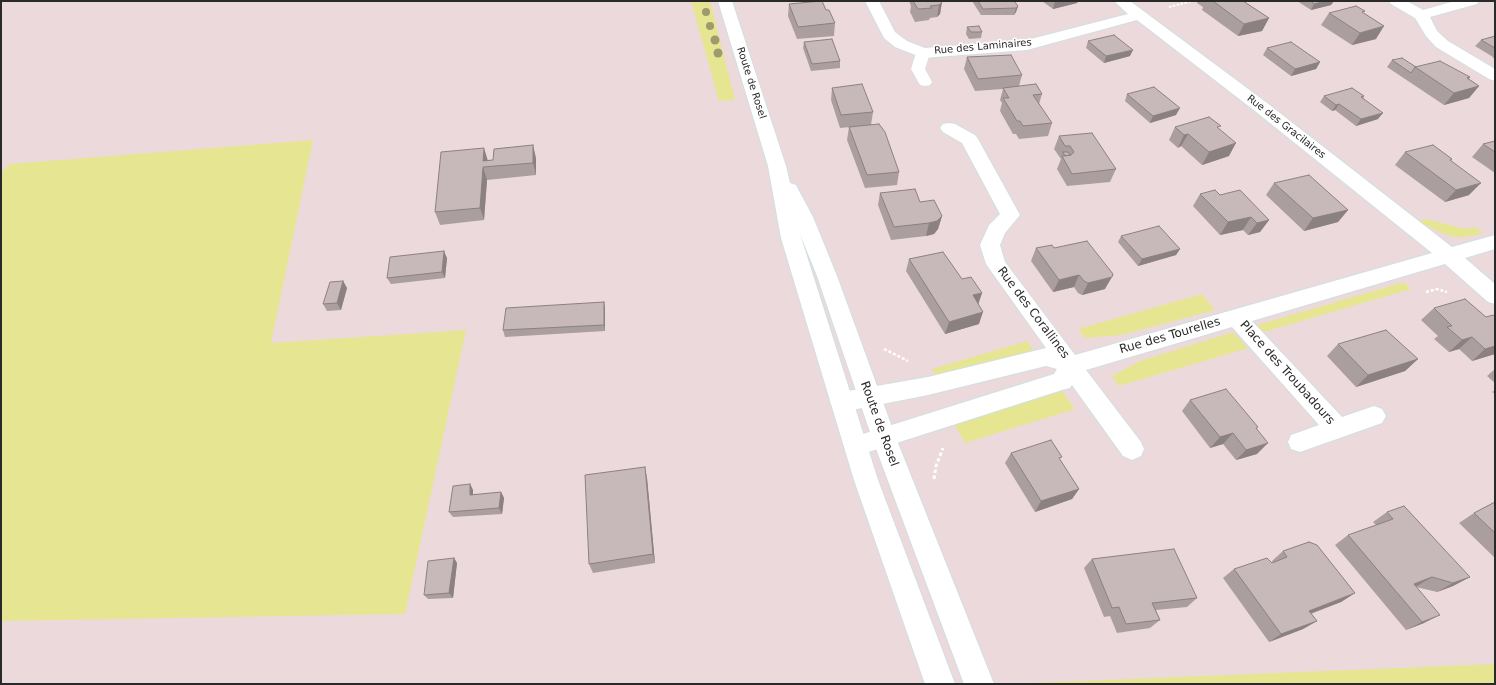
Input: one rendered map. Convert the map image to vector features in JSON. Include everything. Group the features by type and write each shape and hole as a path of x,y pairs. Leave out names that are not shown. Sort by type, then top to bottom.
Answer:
{"street":[{"name":"Route de Rosel","path":"725,1 777,166 791,238 866,480 940,684"},
{"name":"Rue des Laminaires","path":"872,1 889,35 901,44 923,53 1027,45 1140,15"},
{"name":"Rue des Gracilaires","path":"1121,1 1267,112 1448,256 1495,296"},
{"path":"1396,1 1421,16 1431,33 1442,44 1495,76"},
{"path":"1421,16 1472,1"},
{"name":"Rue des Corallines","path":"949,128 969,139 1010,215 996,230 990,245 996,264 1071,365"},
{"name":"Route de Rosel","path":"777,166 803,217 824,270 884,438 979,684"},
{"name":"Rue des Tourelles","path":"1071,365 1495,242"},
{"name":"Place des Troubadours","path":"1236,317 1338,429"},
{"name":"Rue des Corallines","path":"842,402 928,386 1046,357 1071,365"},
{"path":"856,446 1062,381 1071,365 1132,449"},
{"name":"Place des Troubadours","path":"1300,442 1374,416"}],"lane":[{"path":"923,53 918,69 925,82"}],"shaded area":[{"path":"691,1 710,1 735,100 719,101"},
{"path":"313,140 271,343 466,330 405,614 1,621 1,173 9,164"},
{"path":"1426,219 1466,229 1475,227 1483,233 1467,237 1455,237 1442,233 1418,221"},
{"path":"1404,282 1411,289 1264,332 1257,325"},
{"path":"1202,294 1215,310 1121,335 1085,338 1078,329"},
{"path":"1233,332 1248,348 1119,386 1112,376 1140,361"},
{"path":"1027,341 1033,351 938,379 932,369"},
{"path":"1062,391 1075,409 965,443 954,424"},
{"path":"1495,664 1495,684 1030,683"}],"building":[{"path":"822,1 826,10 829,10 835,23 798,27 789,4"},
{"path":"913,1 942,2 939,5 930,6 932,8 918,9"},
{"path":"978,1 1014,1 1018,6 1016,8 983,9"},
{"path":"1213,1 1243,1 1269,18 1244,24"},
{"path":"1311,1 1325,1 1314,4"},
{"path":"1356,6 1365,11 1362,12 1384,26 1360,33 1329,13"},
{"path":"979,26 982,32 971,32 967,27"},
{"path":"1114,35 1133,50 1106,56 1088,41"},
{"path":"1495,36 1495,48 1481,40"},
{"path":"832,39 840,61 812,64 804,42"},
{"path":"1291,42 1320,62 1295,69 1267,48"},
{"path":"1011,55 1022,75 978,79 967,57"},
{"path":"1402,58 1416,67 1411,73 1392,60"},
{"path":"1440,61 1470,77 1467,78 1479,86 1454,93 1415,67"},
{"path":"862,84 873,112 841,115 832,88"},
{"path":"1036,84 1042,94 1033,95 1052,123 1023,126 1020,121 1017,121 1003,98 1009,98 1003,88"},
{"path":"1154,87 1180,108 1153,116 1127,94"},
{"path":"1352,88 1364,96 1361,97 1383,113 1361,119 1339,104 1336,105 1324,96"},
{"path":"1209,117 1221,126 1217,127 1236,143 1209,152 1188,134 1184,135 1175,127"},
{"path":"879,124 885,132 899,172 867,175 849,127"},
{"path":"1092,133 1116,169 1072,174 1062,156 1071,155 1074,152 1070,146 1065,146 1059,136"},
{"path":"1495,141 1495,152 1483,144"},
{"path":"533,145 533,163 483,167 480,208 435,212 441,152 484,148 483,161 493,160 494,149"},
{"path":"1433,145 1452,159 1450,160 1481,183 1456,190 1405,152"},
{"path":"1063,152 1068,152 1070,155 1065,156"},
{"path":"1309,175 1348,210 1313,218 1274,183"},
{"path":"915,189 920,202 934,200 942,216 937,221 929,223 894,227 880,193"},
{"path":"1215,190 1220,195 1240,190 1269,220 1257,223 1251,217 1228,222 1200,194"},
{"path":"1159,226 1180,249 1142,259 1121,236"},
{"path":"1087,241 1113,274 1112,277 1088,283 1079,275 1059,280 1036,248 1052,245 1054,248"},
{"path":"444,251 442,272 387,278 390,257"},
{"path":"943,252 962,279 971,277 982,293 973,295 983,312 949,322 909,259"},
{"path":"343,281 337,303 323,304 330,282"},
{"path":"1465,299 1486,317 1493,315 1495,317 1495,346 1485,349 1472,337 1462,340 1447,327 1452,326 1434,308"},
{"path":"604,302 604,325 503,330 506,308"},
{"path":"1386,330 1418,359 1368,375 1338,344"},
{"path":"1226,389 1258,427 1256,428 1268,443 1246,450 1233,433 1220,437 1190,400"},
{"path":"1051,440 1062,457 1059,458 1079,489 1041,501 1011,453"},
{"path":"645,467 653,554 589,564 585,475"},
{"path":"470,484 470,495 501,492 499,508 449,512 453,486"},
{"path":"1495,502 1495,533 1474,513"},
{"path":"1404,506 1470,577 1453,583 1432,577 1414,584 1440,615 1422,622 1348,535 1393,519 1387,512"},
{"path":"1309,542 1317,545 1355,593 1309,611 1317,621 1281,634 1234,569 1267,558 1272,563 1287,557 1283,551"},
{"path":"1174,549 1197,598 1152,603 1160,620 1126,624 1119,607 1112,608 1092,559"},
{"path":"454,558 449,593 424,595 428,561"}]}
